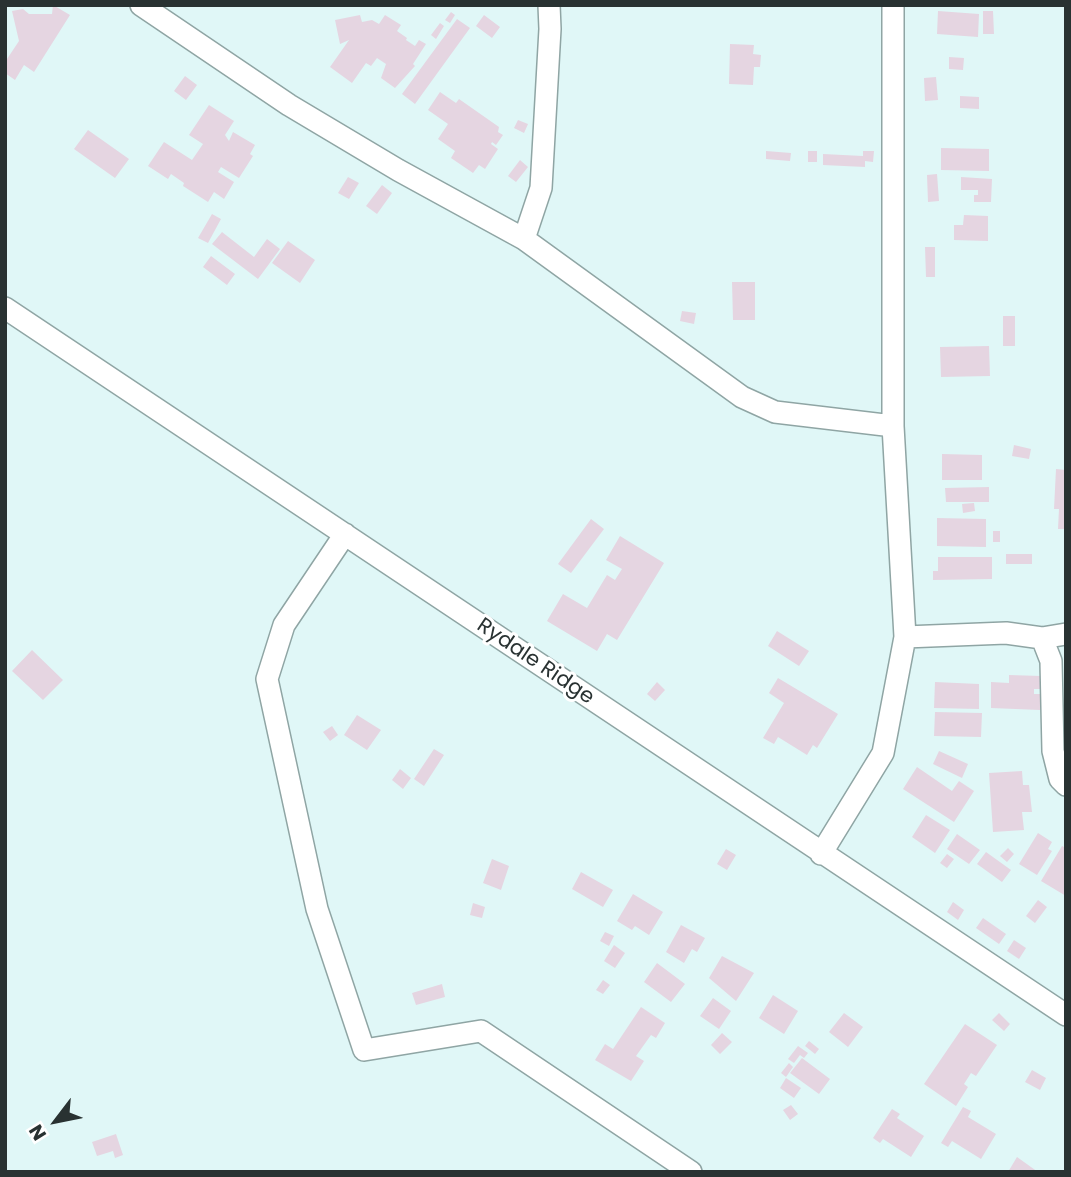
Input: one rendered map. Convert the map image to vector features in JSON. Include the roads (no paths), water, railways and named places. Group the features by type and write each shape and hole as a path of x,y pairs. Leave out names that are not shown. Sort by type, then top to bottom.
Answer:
{"street":[{"path":"141,5 289,105 398,170 524,239 742,397 775,412 893,426"},
{"path":"524,239 541,188 549,5"},
{"path":"821,854 883,753 905,637 893,426 893,5"},
{"name":"Rydale Ridge","path":"5,308 1066,1015"},
{"path":"345,534 284,625 267,678 317,909 364,1050 481,1031 691,1172"},
{"path":"905,637 1006,633 1042,638 1066,634"},
{"path":"1042,638 1051,661 1053,751 1060,779 1066,785"}]}
